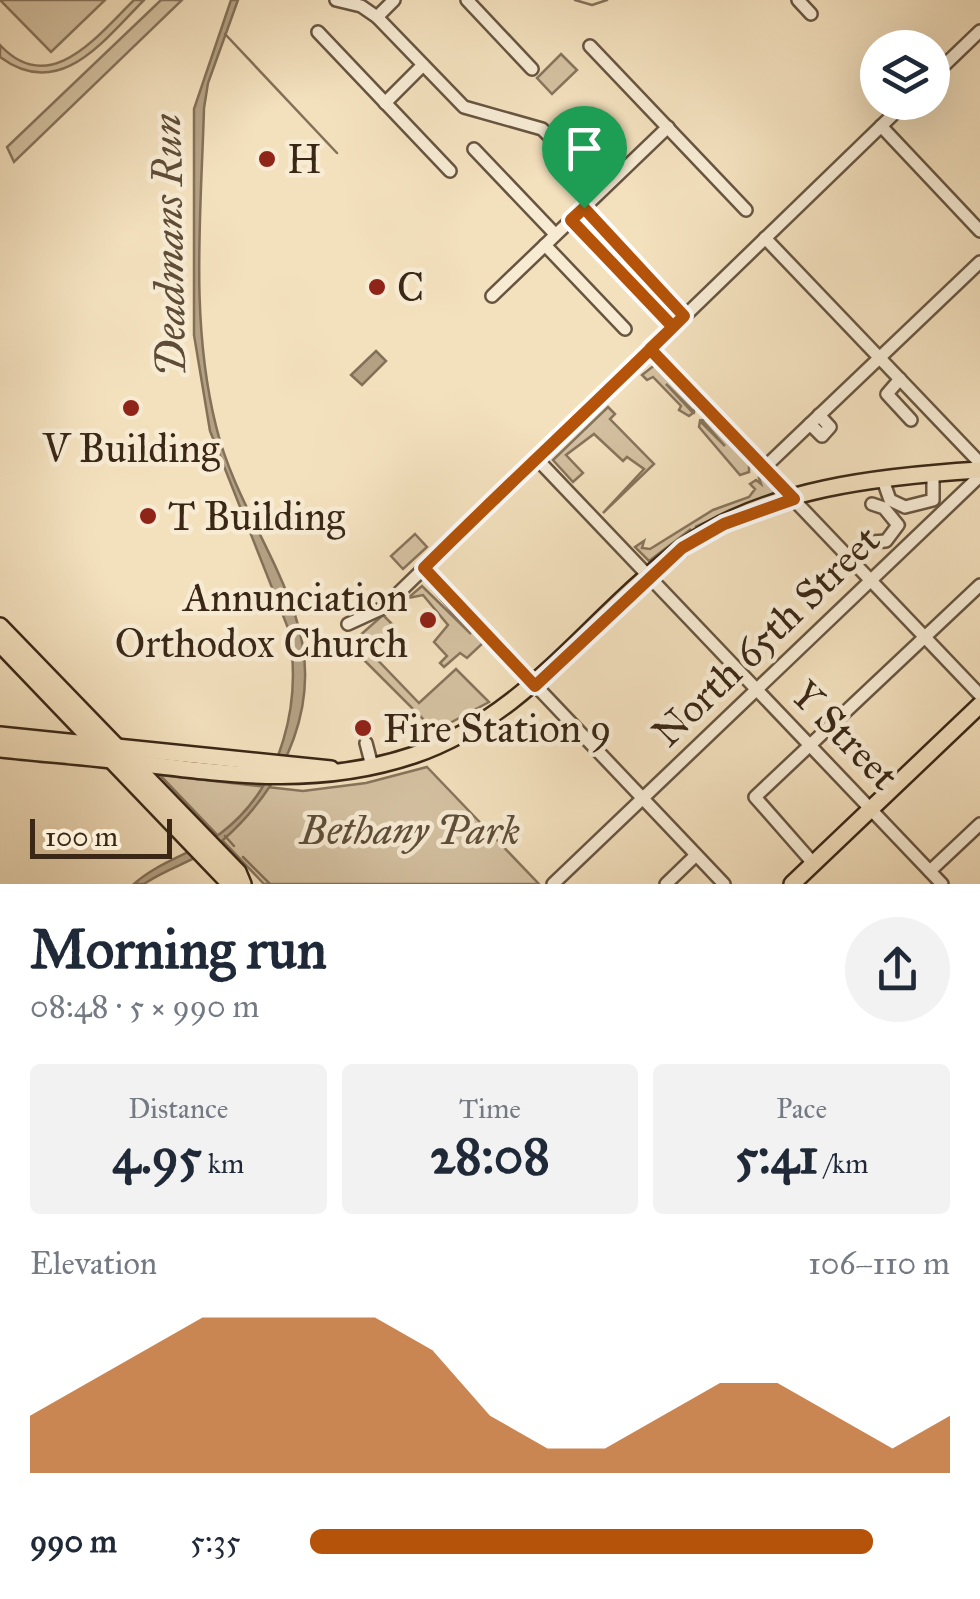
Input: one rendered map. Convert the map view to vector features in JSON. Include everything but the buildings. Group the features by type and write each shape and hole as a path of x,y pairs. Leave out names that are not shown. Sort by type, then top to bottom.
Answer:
{"main road":[{"path":"0,735 95,745 134,762 249,778 344,772 372,766 428,750 465,733 535,686 649,576 709,530 794,499 882,480 980,470"},
{"path":"0,626 114,753 243,884"},
{"path":"0,644 95,745"},
{"path":"31,739 58,728 58,705"},
{"path":"792,884 980,705"},
{"path":"0,749 258,763 298,772"},
{"path":"134,762 178,810"},
{"path":"189,832 171,796 172,782 182,774 201,772"},
{"path":"220,864 230,884"}],"street":[{"path":"336,0 361,6 377,16 472,112 542,128 603,188"},
{"path":"377,16 394,0"},
{"path":"467,0 532,69"},
{"path":"798,0 811,14"},
{"path":"950,60 980,31"},
{"path":"318,32 450,172"},
{"path":"590,46 746,210"},
{"path":"385,102 423,66"},
{"path":"348,624 382,608 887,120"},
{"path":"881,126 980,231"},
{"path":"492,296 668,127"},
{"path":"474,149 554,233"},
{"path":"584,208 684,316"},
{"path":"571,220 673,327"},
{"path":"765,238 900,379 980,470"},
{"path":"545,245 625,329"},
{"path":"764,468 980,262"},
{"path":"650,349 980,695"},
{"path":"900,379 888,394 911,420"},
{"name":"Y Street","path":"536,458 942,884"},
{"name":"North 65th Street","path":"553,884 871,581 980,470"},
{"path":"882,480 890,500 905,506 933,500 933,474"},
{"path":"871,542 886,541 898,525 884,508 872,504"},
{"path":"424,568 724,884"},
{"path":"814,864 754,800 980,585"},
{"path":"366,743 372,766"},
{"path":"930,871 980,824"},
{"path":"666,884 696,855"}],"green space":[{"path":"0,0 105,0 51,52"},
{"path":"134,0 144,0 97,47 61,69 42,73 22,69 0,57 0,45 19,60 37,66 55,64 89,44"},
{"path":"161,0 182,0 14,162 7,147"},
{"path":"561,54 577,70 552,94 537,78"},
{"path":"656,364 695,405 694,412 666,384 693,413 689,416 679,410 681,406 653,377 647,380 642,375"},
{"path":"608,407 615,414 610,419 654,464 603,513 644,469 627,457 623,461 594,434 566,455 583,473 573,482 553,460"},
{"path":"707,419 749,461 749,472 740,475 699,427 700,421 725,446 702,420"},
{"path":"759,478 765,478 776,492 695,527 775,495 653,563 691,529 649,561 635,547 644,541 642,548 650,549 713,510 749,497 755,489 750,484 756,480 761,484"},
{"path":"415,534 427,547 403,569 391,556"},
{"path":"425,581 484,642 467,658 460,653 444,667 440,663 447,656 434,642 448,625 423,595 408,598 422,586 471,634"},
{"path":"383,615 395,627 370,652 419,703 456,669 489,702 435,731 349,645"},
{"name":"Bethany Park","path":"427,767 539,884 264,884 160,775 303,791 366,783"}],"shaded area":[{"path":"231,0 238,0 208,83 204,108 199,268 203,347 223,451 295,615 303,647 302,709 282,766 246,817 204,853 144,884 134,884 221,833 242,814 273,766 290,712 293,684 288,628 210,431 194,335 194,109"},
{"path":"376,351 386,361 362,385 351,375"}],"waterway":[{"path":"575,0 592,5 607,0"},
{"path":"225,34 337,153"},
{"path":"225,836 234,846"},
{"path":"243,857 270,884"}],"place":[{"name":"H","path":"267,159"},
{"name":"C","path":"377,287"},
{"name":"V Building","path":"131,408"},
{"name":"T Building","path":"148,516"},
{"name":"Annunciation Orthodox Church","path":"428,620"},
{"name":"Fire Station 9","path":"363,728"}],"route":[{"path":"584,208 571,220 673,327 650,349 794,499 724,524 682,548 535,686 424,568 536,458 604,394 650,349 673,327 684,316 584,208"}],"water label":[{"name":"Deadmans Run","path":"169,245"}]}
